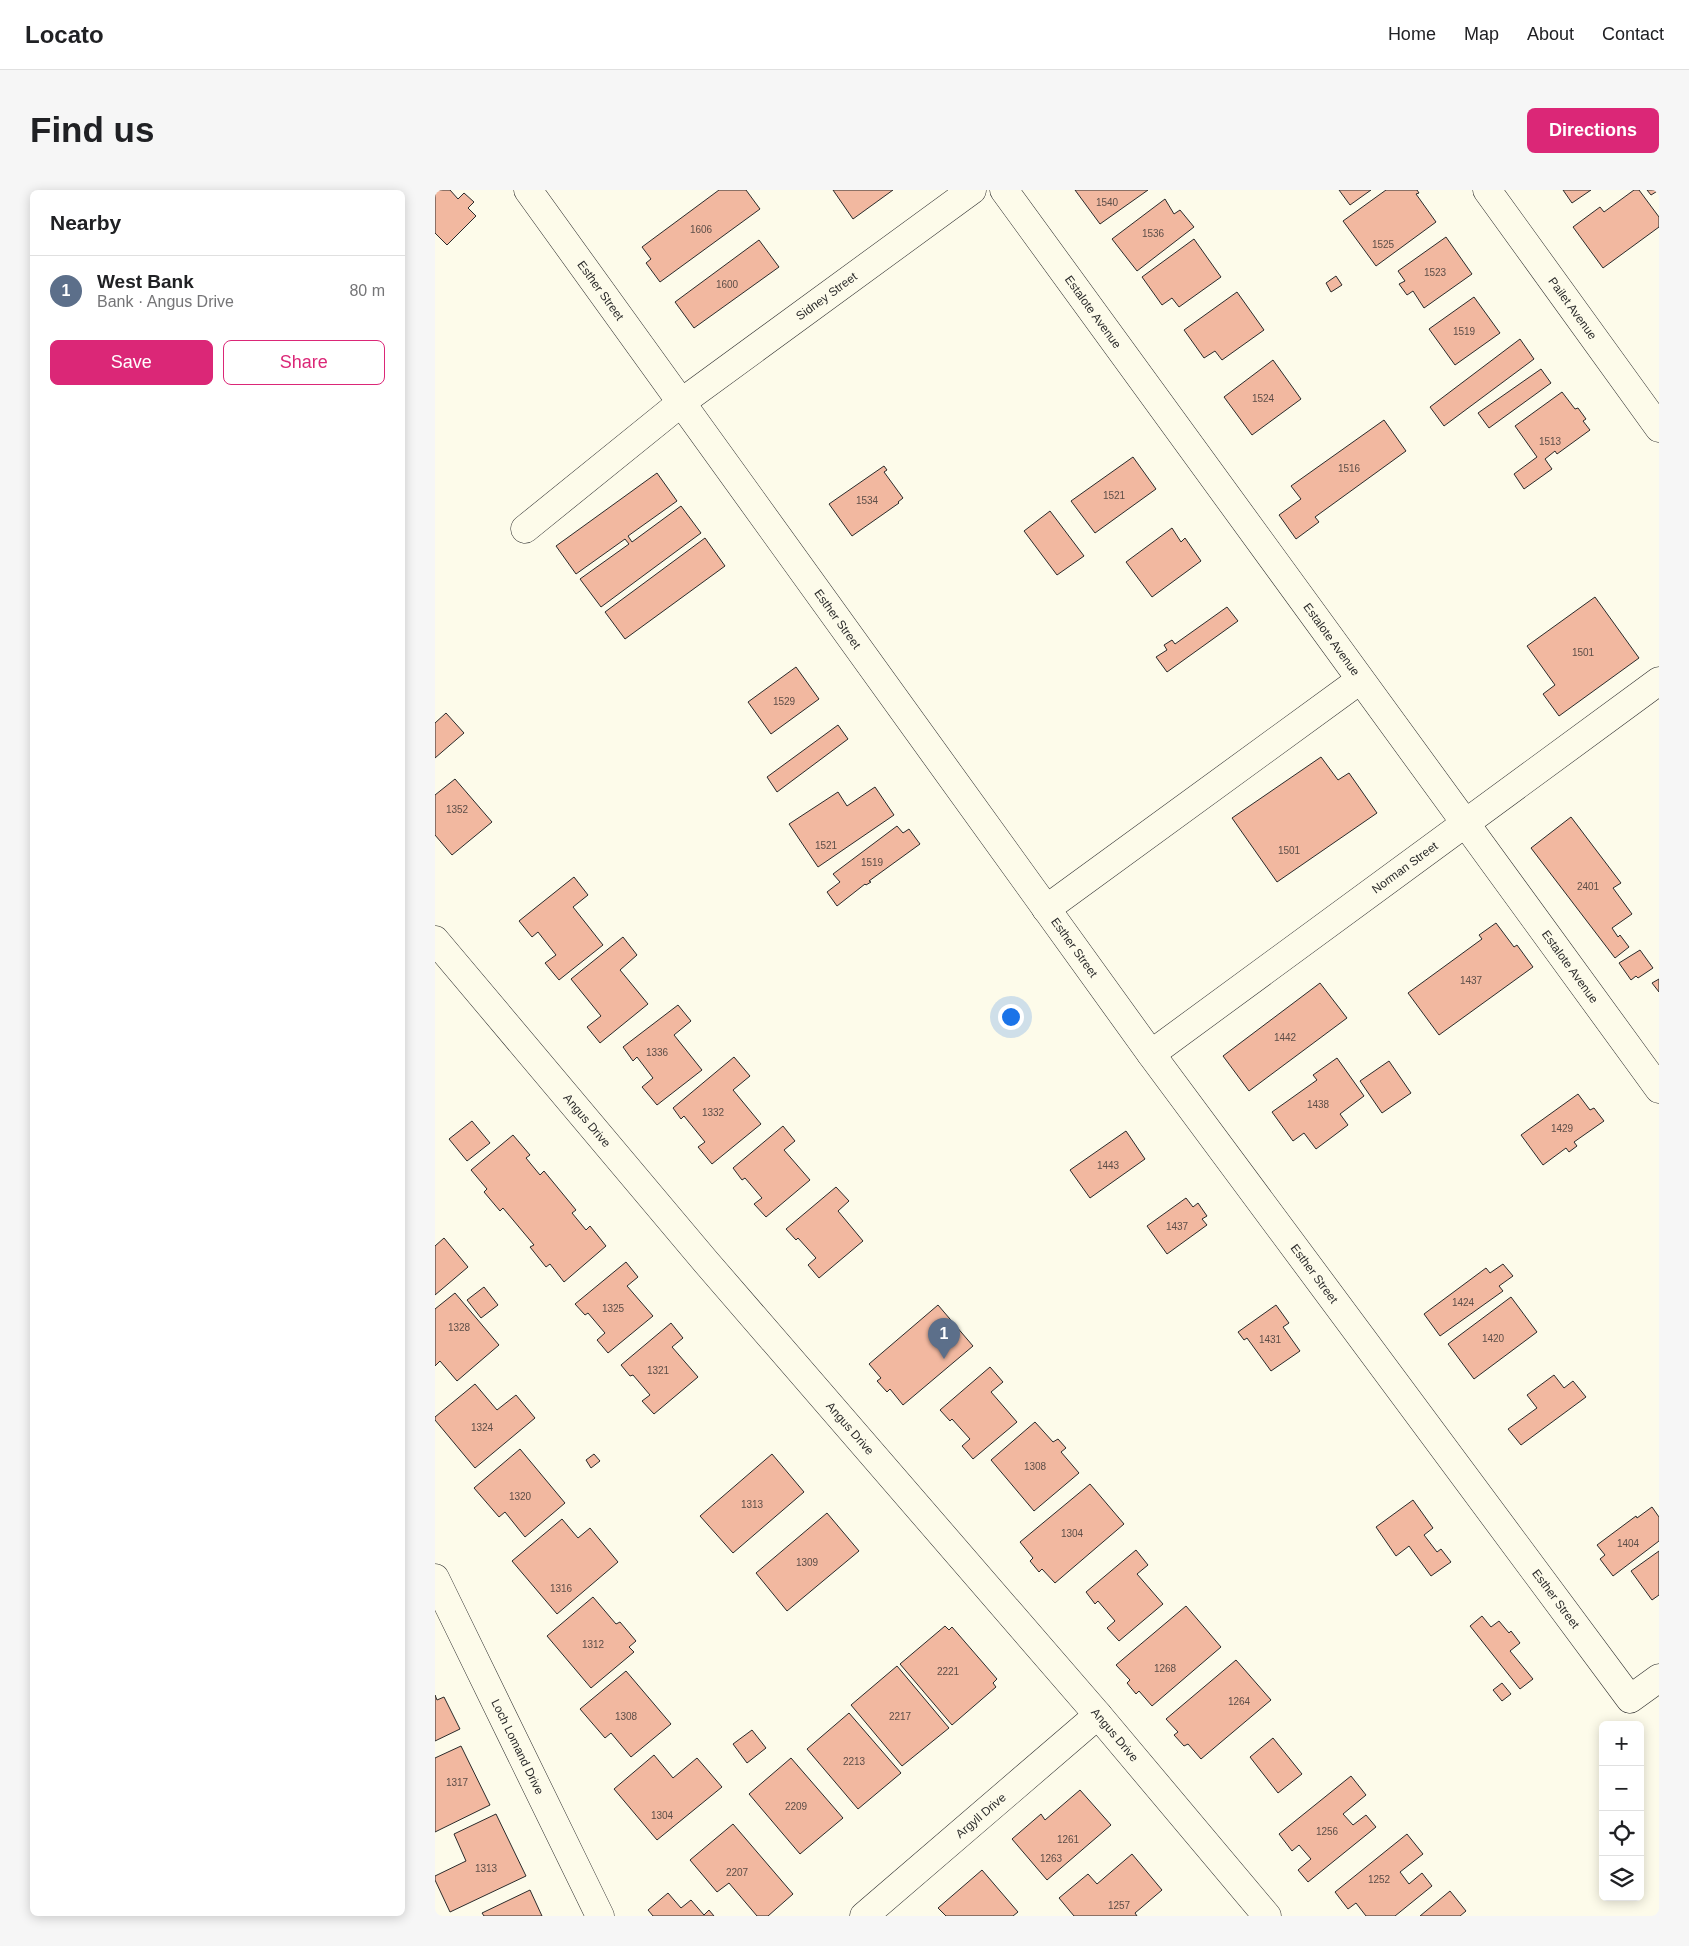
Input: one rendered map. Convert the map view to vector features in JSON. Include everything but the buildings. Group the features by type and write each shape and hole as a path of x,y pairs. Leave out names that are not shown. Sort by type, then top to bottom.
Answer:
{"street":[{"name":"Esther Street","path":"528,190 1151,1054 1630,1699 1659,1678"},
{"name":"Sidney Street","path":"525,529 682,402 972,190"},
{"name":"Estalote Avenue","path":"1004,190 1659,1089"},
{"name":"Pailet Avenue","path":"1487,190 1659,428"},
{"path":"1046,909 1360,680"},
{"name":"Norman Street","path":"1151,1054 1659,681"},
{"name":"Angus Drive","path":"435,940 706,1262 1098,1715 1267,1916"},
{"name":"Loch Lomand Drive","path":"435,1578 600,1916"},
{"name":"Argyll Drive","path":"864,1916 1098,1715"}],"place":[{"name":"West Bank","path":"944,1359"}]}
